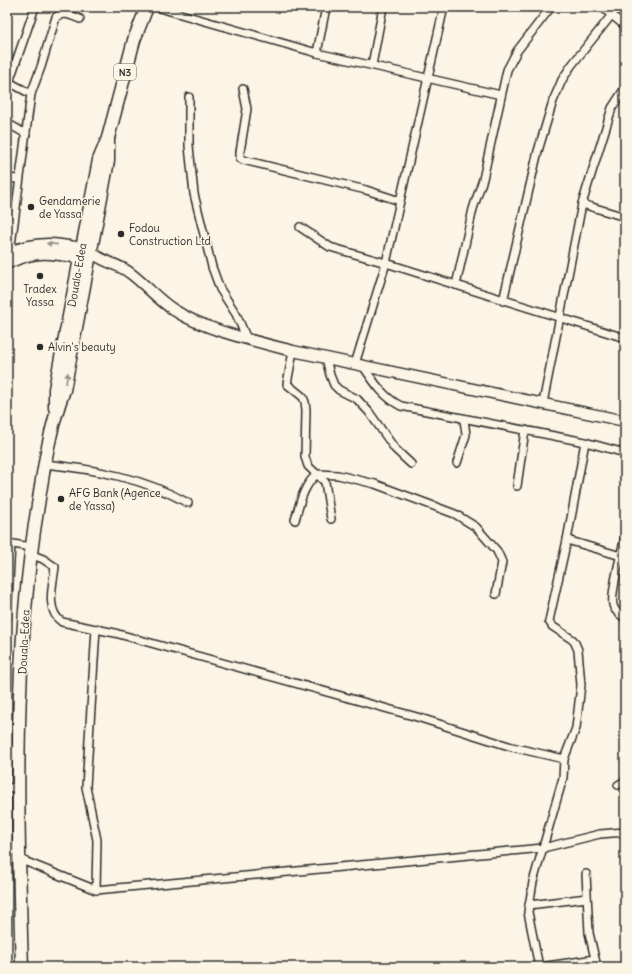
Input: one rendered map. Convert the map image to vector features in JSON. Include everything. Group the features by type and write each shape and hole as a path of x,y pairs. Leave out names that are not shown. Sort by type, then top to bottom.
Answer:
{"highway":[{"name":"Douala-Edea","path":"22,967 19,787 22,671 30,550 44,464 55,415 64,390 88,255 108,161 108,138 134,40 147,7"}],"main road":[{"path":"8,257 41,252 88,255 129,272 174,310 194,321 247,339 292,351 625,421"}],"street":[{"path":"31,94 8,82 35,7"},
{"path":"156,7 317,53 501,95"},
{"path":"317,53 326,7"},
{"path":"372,65 383,7"},
{"path":"444,7 386,262 359,365 390,401 401,406 585,442 625,453"},
{"path":"456,285 473,209 482,179 506,70 551,7"},
{"path":"602,7 625,26"},
{"path":"503,301 538,151 553,101 562,80 571,66 618,7"},
{"path":"8,257 31,94 41,68 56,17 59,14 65,14 80,19"},
{"path":"543,403 582,204 612,108 625,88"},
{"path":"243,89 247,109 240,158 243,160 366,190 400,201"},
{"path":"189,97 189,146 194,194 212,268 220,289 236,314 247,339"},
{"path":"7,123 26,134"},
{"path":"7,178 18,179"},
{"path":"582,204 625,217"},
{"path":"300,227 330,247 386,262 503,301 625,338"},
{"path":"292,351 287,384 303,397 305,402 305,457 308,466 325,482 331,519"},
{"path":"326,358 334,385 339,390 358,399 369,412 395,450 411,464"},
{"path":"457,463 466,435 464,419"},
{"path":"517,486 525,430"},
{"path":"585,442 568,540 549,621 552,626 573,640 578,650 580,670 578,713 576,728 564,759 563,778 533,882 528,922 539,967 595,959"},
{"path":"44,464 92,470 117,475 168,492 188,503"},
{"path":"294,520 302,495 308,484 317,474"},
{"path":"317,474 338,475 374,484 455,514 476,527 497,551 502,562 496,594"},
{"path":"625,537 612,593 613,605 620,616 625,618"},
{"path":"568,540 621,556"},
{"path":"7,619 9,543 30,550 55,567 52,605 57,618 62,622 96,629 417,717 512,747 564,759"},
{"path":"96,629 86,788 97,840 96,890"},
{"path":"618,785 625,781"},
{"path":"7,788 19,787"},
{"path":"19,859 96,890 543,848 600,834 625,832"},
{"path":"586,874 589,933 597,967"},
{"path":"529,905 587,898"}],"place":[{"name":"Gendamerie de Yassa","path":"31,207"},
{"name":"Fodou Construction Ltd","path":"121,234"},
{"name":"Tradex Yassa","path":"40,276"},
{"name":"Alvin's beauty","path":"40,347"},
{"name":"AFG Bank (Agence de Yassa)","path":"61,499"}]}
